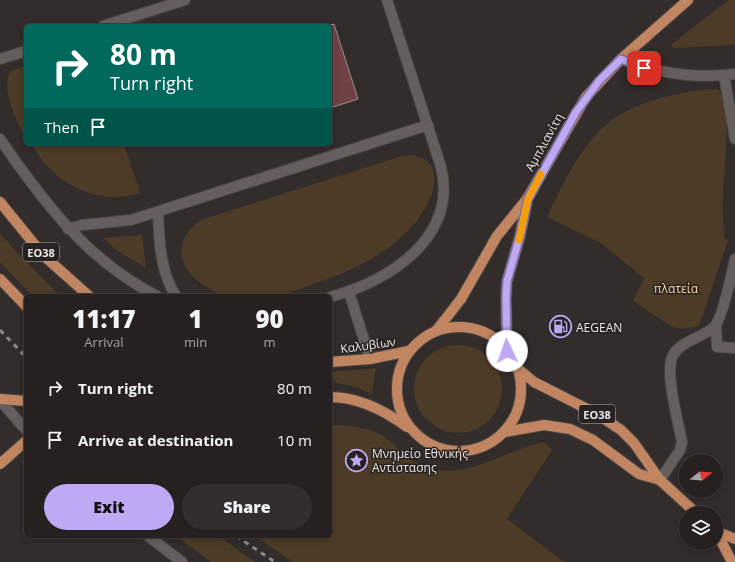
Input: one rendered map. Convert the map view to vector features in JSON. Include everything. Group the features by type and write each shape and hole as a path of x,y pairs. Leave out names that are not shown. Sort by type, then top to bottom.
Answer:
{"main road":[{"name":"Αμπλιανίτη","path":"436,331 461,299 497,236 528,199 576,112 595,86 621,59 688,0"},
{"name":"Αμπλιανίτη","path":"507,351 507,281 520,236 528,199"},
{"name":"ΕΟ38","path":"0,202 43,255 87,294"},
{"path":"0,279 24,304"},
{"name":"ΕΟ38","path":"415,434 402,415 397,394 399,371 410,351 426,336 436,331 458,327 470,328 491,336 507,351 517,368 534,382 597,414 621,430 637,447 660,480 688,506"},
{"name":"Καλυβίων","path":"332,362 370,360 410,351"},
{"name":"ΕΟ38","path":"332,397 369,404 394,417 431,445 440,449 460,452 488,444 504,432 514,418 519,402 520,385 517,368"},
{"path":"0,399 24,401"},
{"name":"ΕΟ38","path":"504,432 544,425 570,429 593,440 640,474 660,480"},
{"path":"0,464 24,443"},
{"path":"723,534 735,539"},
{"path":"723,545 732,562"}],"street":[{"path":"109,24 185,0"},
{"path":"332,296 349,292 387,274 405,262 425,239 436,222 444,200 444,182 428,124 387,0"},
{"path":"0,59 24,51"},
{"path":"621,59 644,68 670,73 724,76 735,74"},
{"path":"724,76 735,139"},
{"path":"68,229 82,225 119,222 158,212 428,124"},
{"path":"0,139 49,208 68,229 103,261 132,282 153,294"},
{"path":"158,212 164,264 168,280 175,294"},
{"path":"735,258 726,295 716,325 717,347 735,348"},
{"path":"349,292 370,360"},
{"path":"660,480 680,450 682,442 670,377 671,360 680,348 716,325"},
{"path":"0,399 24,428"},
{"path":"151,538 182,562"}],"green space":[{"path":"728,0 735,0 735,45 673,48 671,45"},
{"path":"24,67 24,134 14,114 8,95 8,78 11,71"},
{"name":"πλατεία","path":"708,89 717,89 720,91 726,117 723,207 724,237 728,240 699,326 681,329 672,327 633,301 644,278 601,243 547,217 576,162 590,142 606,125 624,112 647,102 674,95"},
{"path":"32,146 125,146 140,193 116,197 93,194 61,179 43,161"},
{"path":"410,155 426,160 429,163 433,170 434,178 432,192 425,209 414,224 402,237 374,258 342,274 285,294 220,294 201,284 191,275 186,267 183,260 182,244 190,230 204,219 399,157"},
{"path":"0,233 18,254 58,294 31,294 0,262"},
{"path":"142,235 146,268 116,250 103,238"},
{"path":"449,345 467,345 483,352 495,364 502,380 502,398 495,414 483,426 467,433 449,433 433,426 421,414 414,398 414,380 421,364 433,352"},
{"path":"376,368 372,394 356,387 332,381 332,372"},
{"path":"332,425 351,426 374,431 386,438 415,462 422,466 437,470 451,471 465,469 532,445 545,442 552,450 507,519 564,562 293,562 258,538 332,538"},
{"path":"179,538 221,538 255,562 211,562"}],"building":[{"path":"332,24 334,24 358,99 332,107"}],"railway":[{"path":"0,330 24,355"},
{"path":"239,538 275,562"}],"slow traffic":[{"path":"519,240 528,199 541,174"}],"place":[{"name":"AEGEAN","path":"561,327"},
{"name":"Μνημείο Εθνικής Αντίστασης","path":"356,460"}],"route":[{"path":"507,351 507,281 520,236 528,199 576,112 599,81 621,59 644,68"}]}
